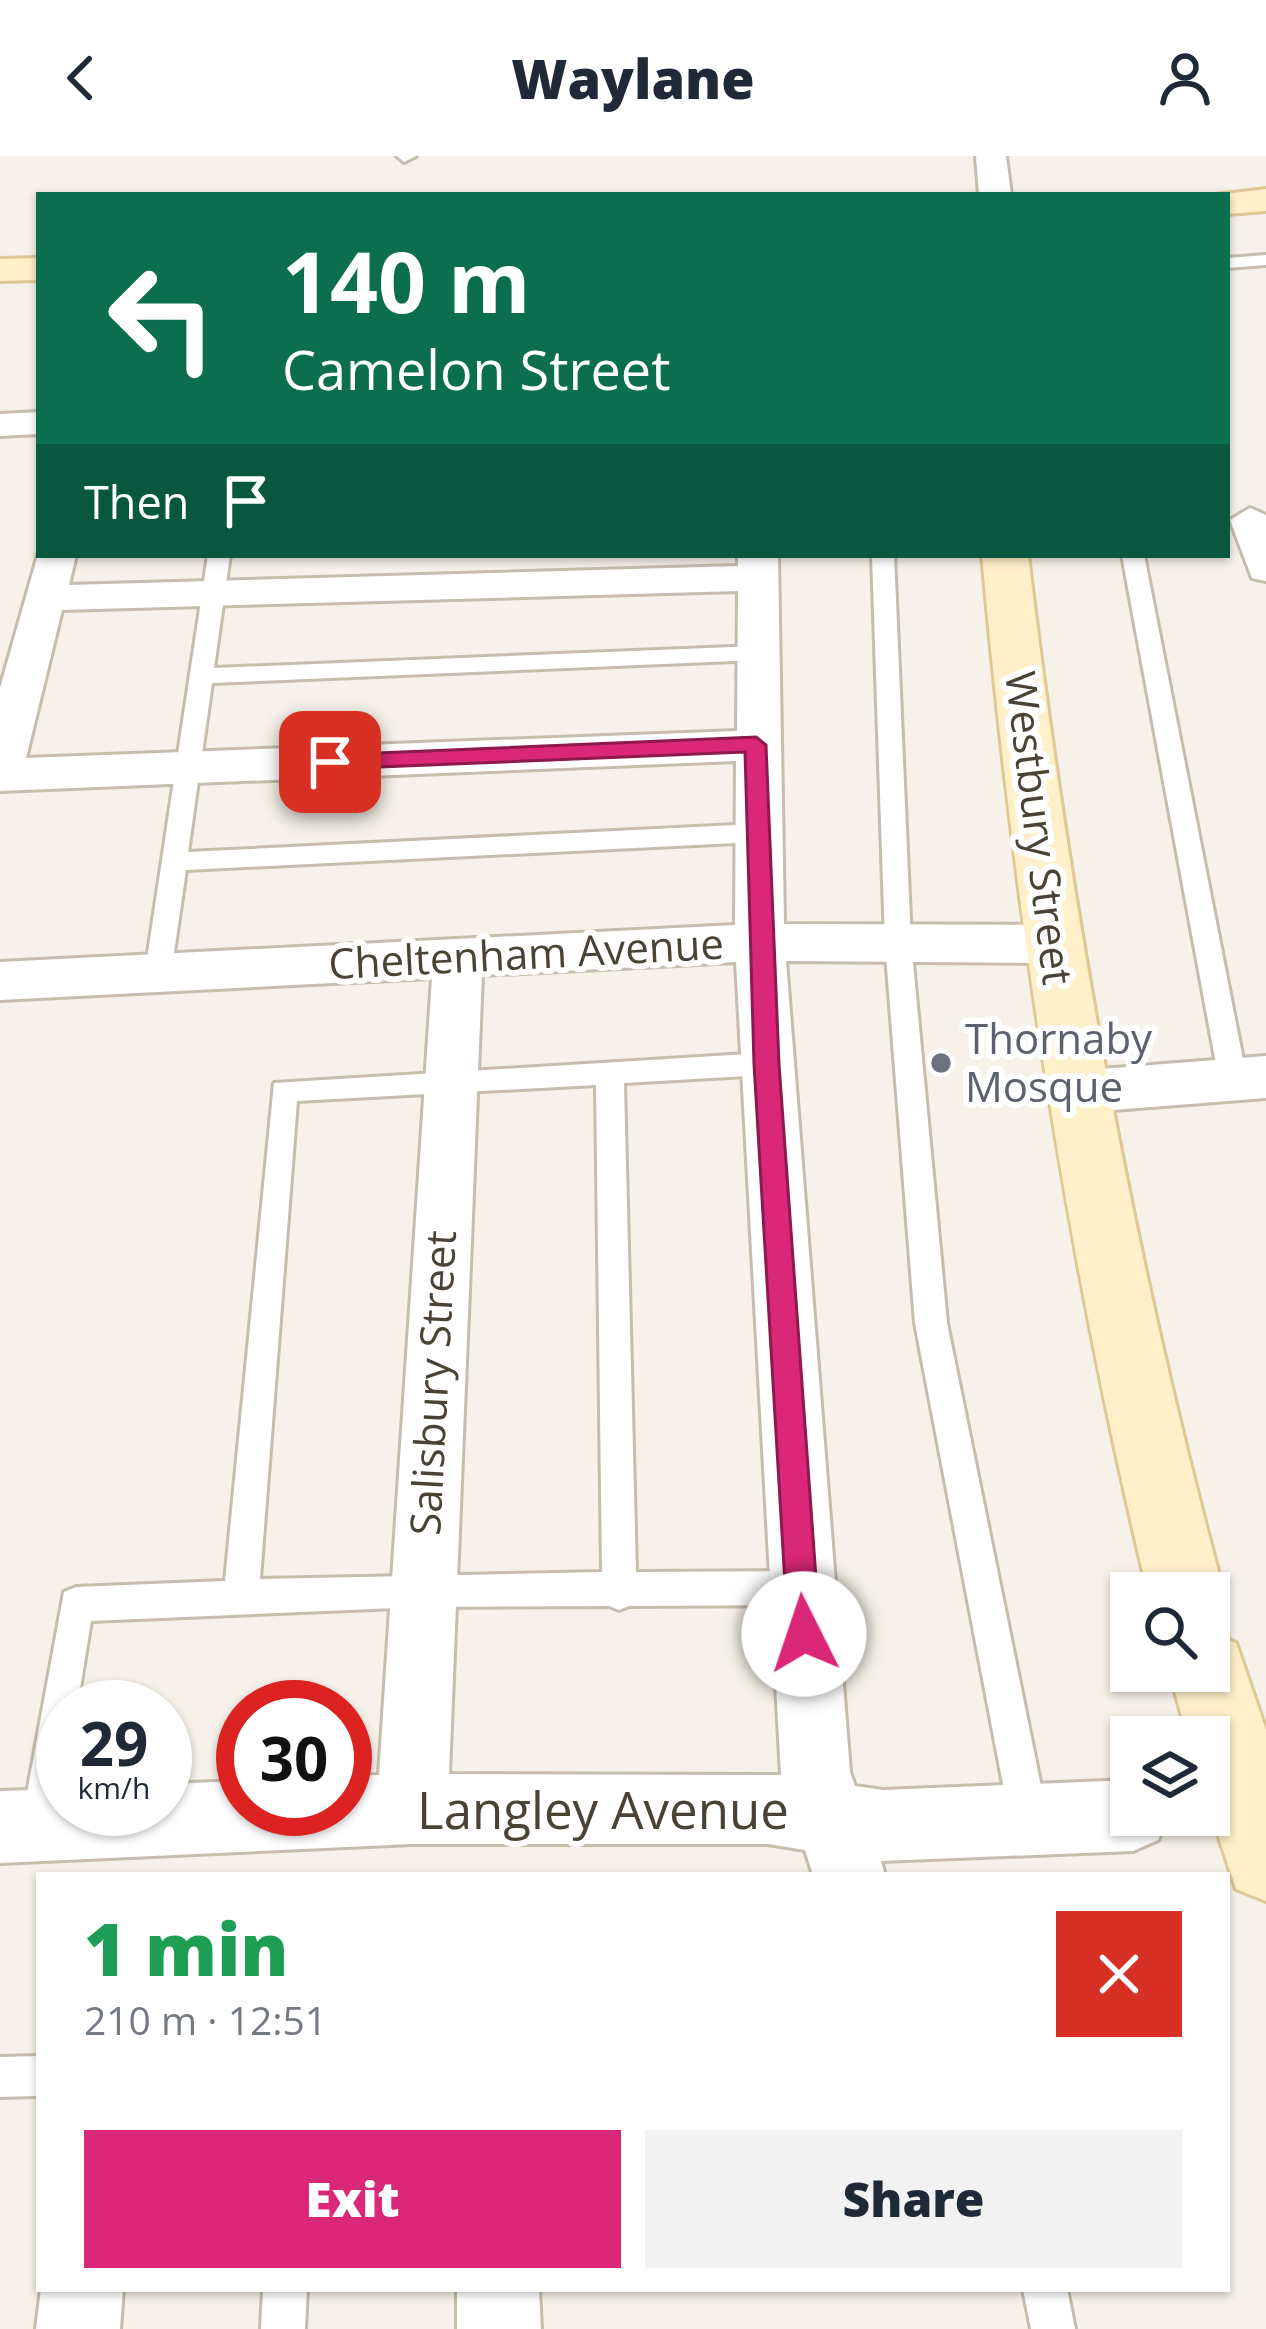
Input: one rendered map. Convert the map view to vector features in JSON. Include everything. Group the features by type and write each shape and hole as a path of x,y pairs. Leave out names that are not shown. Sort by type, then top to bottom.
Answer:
{"street":[{"path":"991,156 995,192"},
{"path":"1230,202 1266,200"},
{"path":"0,270 36,269"},
{"path":"0,424 36,423"},
{"path":"55,558 0,773 756,745"},
{"name":"Westbury Street","path":"1005,558 1075,1092 1148,1454 1180,1572"},
{"path":"45,598 216,575 758,566 756,833 766,1064 815,1772 841,1845"},
{"name":"Cheltenham Avenue","path":"0,981 760,942 1053,944"},
{"name":"Salisbury Street","path":"412,1809 458,957"},
{"path":"1075,1092 1256,1083"},
{"path":"1213,1692 1242,1826"},
{"name":"Langley Avenue","path":"20,1827 412,1809 768,1809 841,1845 883,1826 1110,1816"},
{"path":"78,2329 82,2292"},
{"path":"498,2292 499,2329"}],"lane":[{"path":"1230,263 1266,260"},
{"path":"884,558 898,942 931,1323 1029,1821"},
{"path":"1134,558 1256,1083"},
{"path":"158,973 178,861 216,575"},
{"path":"202,676 758,653"},
{"path":"178,861 756,833"},
{"path":"241,1596 284,1091 766,1064"},
{"path":"610,1072 619,1593"},
{"path":"20,1827 76,1604 422,1590 619,1593 801,1588"},
{"path":"0,2077 36,2077"},
{"path":"283,2329 284,2292"},
{"path":"1046,2292 1053,2329"}],"place":[{"name":"Thornaby Mosque","path":"941,1063"}],"route":[{"path":"330,762 756,745 766,1064 804,1634"}]}
